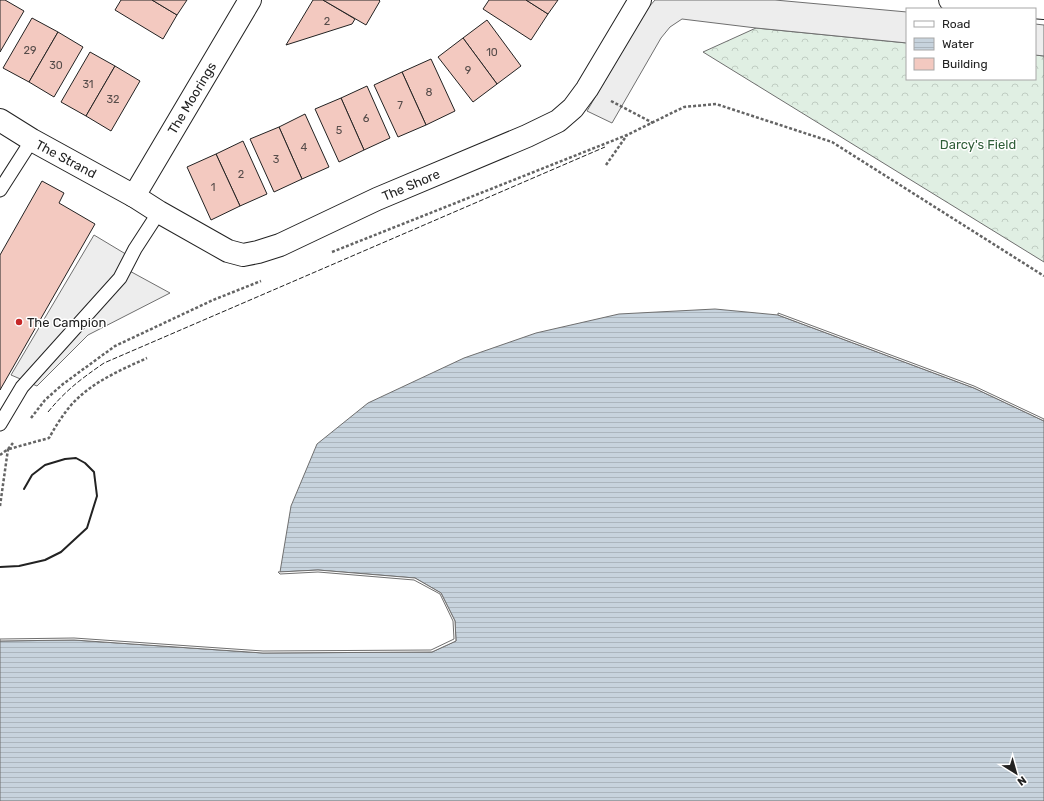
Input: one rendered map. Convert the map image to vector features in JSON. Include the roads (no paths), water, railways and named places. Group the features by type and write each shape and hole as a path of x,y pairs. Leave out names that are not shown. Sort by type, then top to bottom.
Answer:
{"street":[{"name":"The Moorings","path":"134,196 250,0"},
{"name":"The Shore","path":"134,196 228,251 243,255 280,245 377,199 527,136 558,121 573,108 587,89 640,0"},
{"path":"950,0 1044,8"},
{"name":"The Strand","path":"0,120 32,140 134,196"}],"lane":[{"path":"0,190 32,140"},
{"path":"0,424 22,387 120,278 135,249 159,212"}],"water":[{"path":"715,309 778,315 974,388 1044,421 1044,801 0,801 0,641 74,640 263,653 432,652 456,641 455,621 441,593 415,578 318,570 280,572 291,506 317,444 368,403 464,358 536,333 619,314"}],"place":[{"name":"The Campion","path":"19,322"}],"park label":[{"name":"Darcy's Field","path":"978,144"}]}
